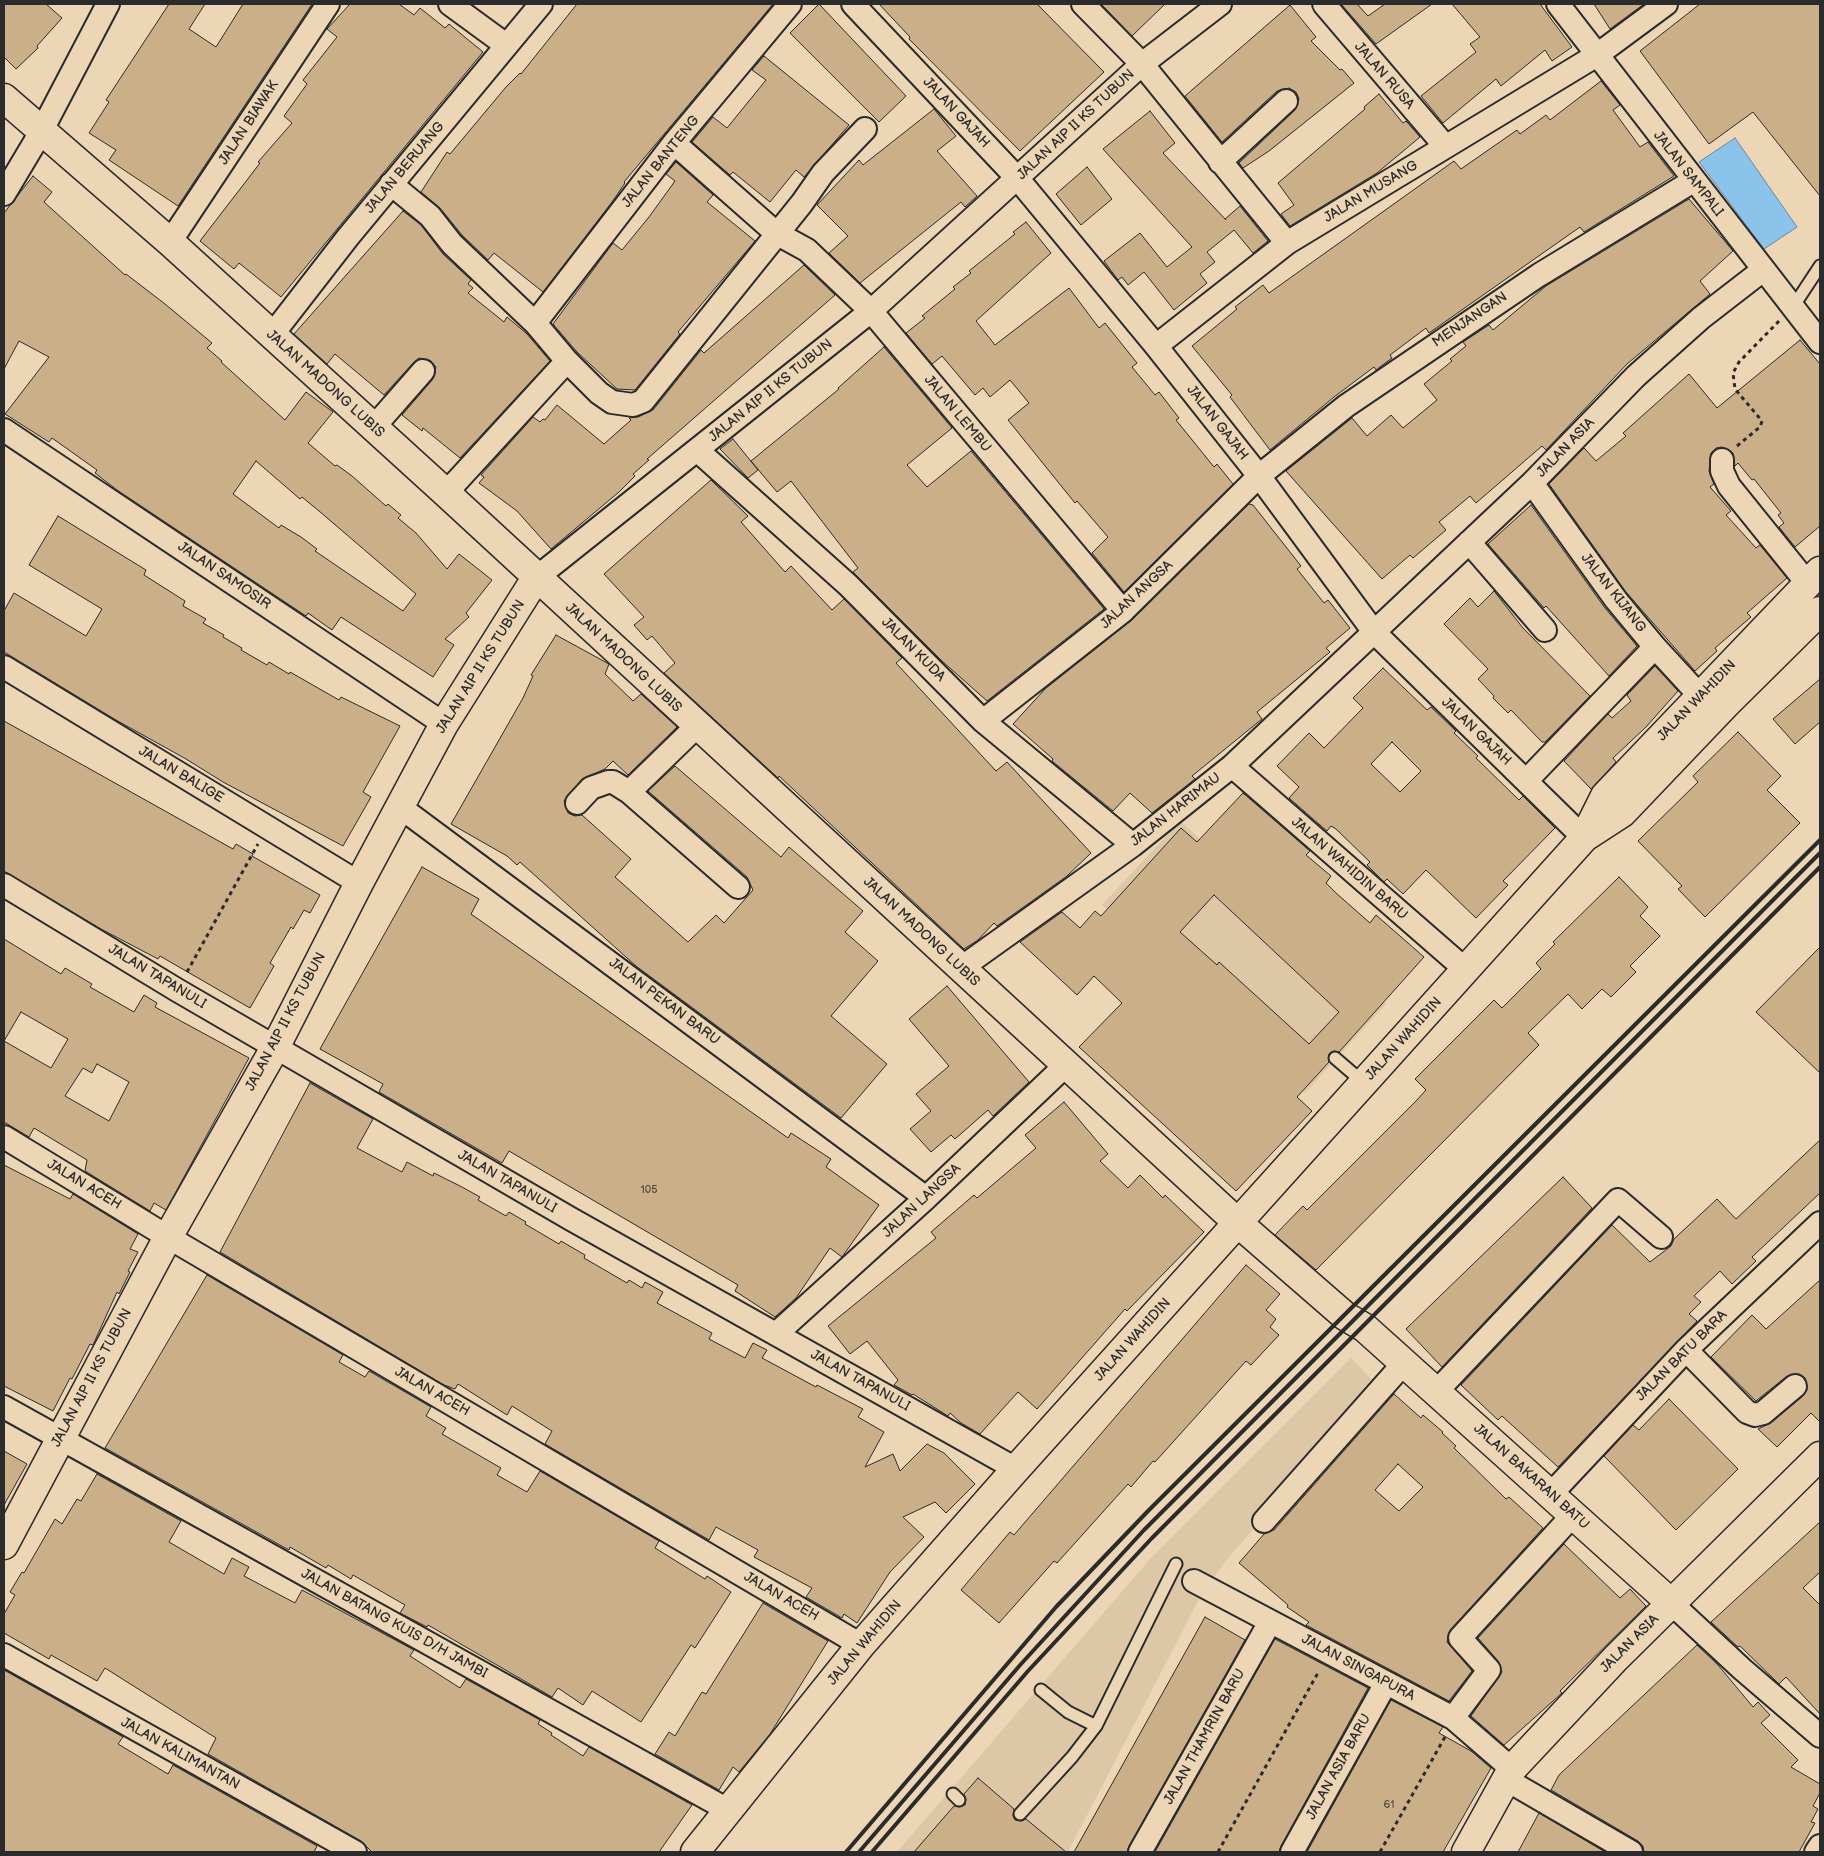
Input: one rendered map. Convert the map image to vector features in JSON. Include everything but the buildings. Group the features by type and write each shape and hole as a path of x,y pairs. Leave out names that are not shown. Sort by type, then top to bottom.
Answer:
{"street":[{"path":"4,194 41,132 108,4"},
{"name":"JALAN BIAWAK","path":"170,242 328,4"},
{"path":"450,4 506,45"},
{"name":"JALAN BERUANG","path":"272,335 391,184 541,4"},
{"name":"JALAN BANTENG","path":"535,323 674,143 790,4"},
{"name":"JALAN GAJAH","path":"853,4 1018,180 1156,346 1259,476 1374,632 1584,838"},
{"path":"1083,4 1142,64 1287,243"},
{"name":"JALAN AIP II KS TUBUN","path":"4,1544 168,1237 276,1046 359,883 444,724 536,578 871,311 1018,180 1142,64 1220,4"},
{"name":"JALAN RUSA","path":"1324,4 1445,146"},
{"name":"JALAN SAMPALI","path":"1558,4 1820,342"},
{"name":"JALAN MUSANG","path":"1156,346 1287,243 1597,55 1666,4"},
{"name":"JALAN MADONG LUBIS","path":"4,98 170,242 446,493 536,578 1238,1223"},
{"path":"1220,162 1286,101"},
{"path":"391,184 430,216 452,244 535,323 567,361 599,393 612,402 633,405 643,401 802,203 822,173 865,129"},
{"name":"JALAN LEMBU","path":"674,143 776,233 807,250 871,311 1124,611"},
{"name":"MENJANGAN","path":"1259,476 1346,406 1433,345 1539,275 1693,180"},
{"name":"JALAN ASIA","path":"1374,632 1532,483 1636,376 1701,318 1763,270"},
{"path":"446,493 567,361"},
{"path":"373,428 423,371"},
{"name":"JALAN SAMOSIR","path":"4,430 444,724"},
{"name":"JALAN KUDA","path":"697,450 848,585 983,721 1133,845"},
{"path":"1722,460 1722,471 1729,486 1814,578"},
{"name":"JALAN ANGSA","path":"983,721 1124,611 1259,476"},
{"name":"JALAN KIJANG","path":"1532,483 1616,600 1655,647 1702,697"},
{"path":"1469,542 1545,630"},
{"name":"JALAN WAHIDIN","path":"1584,838 1605,796 1702,697 1814,578"},
{"name":"JALAN WAHIDIN","path":"695,1852 862,1645 1016,1469 1584,838 1622,813 1725,705 1820,611"},
{"name":"JALAN HARIMAU","path":"961,968 1133,845 1232,766 1374,632"},
{"path":"1526,781 1655,647"},
{"name":"JALAN BALIGE","path":"4,667 359,883"},
{"path":"629,792 697,726"},
{"name":"JALAN WAHIDIN BARU","path":"1232,766 1466,970"},
{"path":"577,803 591,788 613,782 629,792 738,887"},
{"name":"JALAN PEKAN BARU","path":"400,808 638,982 926,1198"},
{"name":"JALAN TAPANULI","path":"4,885 177,990 572,1220 1016,1469"},
{"name":"JALAN LANGSA","path":"776,1334 926,1198 1066,1065"},
{"name":"JALAN ACEH","path":"4,1137 168,1237 862,1645"},
{"path":"1436,1392 1618,1200 1661,1237"},
{"name":"JALAN BAKARAN BATU","path":"1238,1223 1345,1316 1365,1328 1742,1669 1820,1736"},
{"name":"JALAN BATU BARA","path":"1550,1495 1686,1350 1820,1223"},
{"path":"1686,1350 1747,1412 1763,1413 1795,1386"},
{"path":"1264,1521 1404,1363"},
{"name":"JALAN BATANG KUIS D/H JAMBI","path":"4,1407 728,1810"},
{"name":"JALAN ASIA","path":"1466,1852 1510,1775 1616,1658 1820,1456"},
{"path":"1454,1719 1489,1670 1460,1638 1573,1515"},
{"name":"JALAN SINGAPURA","path":"1194,1581 1454,1719 1510,1775 1631,1852"},
{"name":"JALAN THAMRIN BARU","path":"1140,1852 1270,1622"},
{"name":"JALAN KALIMANTAN","path":"4,1655 355,1852"},
{"name":"JALAN ASIA BARU","path":"1292,1852 1386,1683"},
{"path":"1816,1852 1820,1846"}],"lane":[{"path":"1793,307 1820,266"},
{"path":"1335,1058 1364,1083"},
{"path":"1020,1814 1072,1758 1096,1726 1176,1564"},
{"path":"1041,1690 1068,1712 1096,1726"}],"path":[{"path":"1722,460 1760,427 1762,421 1735,389 1732,373 1739,362 1793,307"},
{"path":"177,990 268,827"},
{"path":"1218,1852 1329,1653"},
{"path":"1380,1852 1454,1719"}],"shaded area":[{"path":"1180,821 1386,1004 1305,1093 1102,905"},
{"path":"1351,1358 1378,1386 1224,1563 1197,1603 1068,1852 897,1852 1150,1559"}],"water":[{"path":"1735,138 1797,227 1764,249 1699,162"}],"railway":[{"path":"846,1852 1056,1607 1148,1511 1820,840"},
{"path":"859,1852 1021,1664 1144,1530 1820,853"},
{"path":"872,1852 1028,1671 1152,1538 1820,867"}]}
